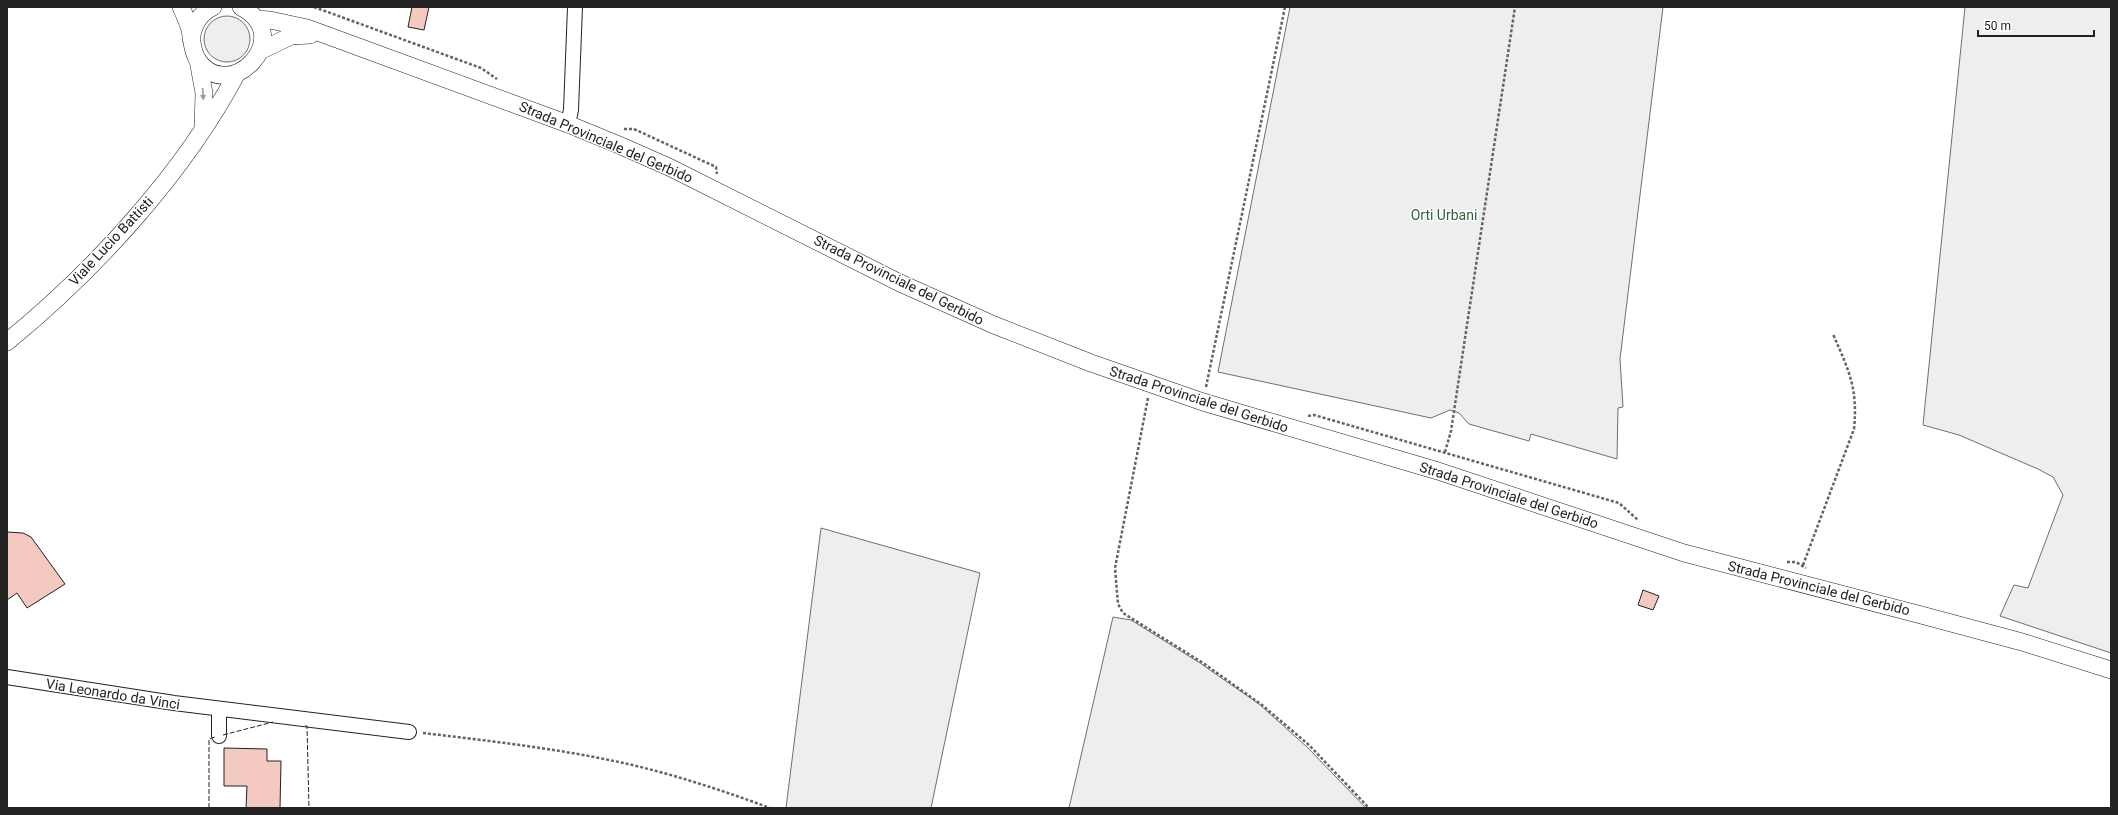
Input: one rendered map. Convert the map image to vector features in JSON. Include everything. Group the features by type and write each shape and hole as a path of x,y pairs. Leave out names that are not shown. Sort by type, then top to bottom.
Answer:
{"street":[{"path":"181,7 188,24 193,50 198,60 206,68 215,73 226,75 237,73"},
{"path":"191,39 193,28 198,19 206,11 213,7"},
{"path":"240,7 248,11 256,19 262,34 260,51"},
{"path":"568,124 571,110 575,7"},
{"name":"Strada Provinciale del Gerbido","path":"256,19 270,20 307,28 568,124 671,168 900,283 1077,358 1203,402 1438,471 1684,553 1802,576 2111,670"},
{"name":"Strada Provinciale del Gerbido","path":"237,73 247,69 255,61 260,51 291,36 322,34"},
{"name":"Viale Lucio Battisti","path":"198,60 204,94 203,129"},
{"name":"Viale Lucio Battisti","path":"7,342 46,308 123,230 174,171 194,145 237,73"},
{"name":"Via Leonardo da Vinci","path":"7,677 219,709 409,732"},
{"path":"219,709 219,736"}],"path":[{"path":"314,7 481,68 502,81"},
{"path":"1205,390 1285,7"},
{"path":"1445,452 1453,418 1515,7"},
{"path":"618,129 634,129 716,167 718,178"},
{"path":"1802,576 1803,564 1854,429 1856,408 1852,378 1833,334"},
{"path":"1153,384 1145,404 1115,568 1118,604 1123,612 1203,663 1262,705 1308,745 1369,808"},
{"path":"1301,417 1314,415 1619,503 1631,512 1641,524"},
{"path":"1781,562 1796,562 1803,564"},
{"path":"1802,576 1803,564"},
{"path":"409,732 496,742 627,764 709,787 770,808"}],"green space":[{"name":"Orti Urbani","path":"1290,7 1663,7 1620,359 1623,407 1618,408 1617,459 1531,434 1529,441 1469,424 1459,413 1450,410 1431,418 1218,372"},
{"path":"1965,7 2111,7 2111,653 2000,616 2014,585 2028,588 2063,495 2053,477 1959,435 1923,425"},
{"path":"227,16 240,20 246,26 250,39 246,52 240,58 227,62 214,58 208,52 204,39 208,26 214,20"},
{"path":"821,528 980,573 931,808 786,808"},
{"path":"1113,617 1131,620 1200,663 1259,704 1307,747 1366,808 1069,808"}],"building":[{"path":"412,7 429,7 424,30 408,27"},
{"path":"7,532 23,533 31,537 65,584 27,608 17,593 7,600"},
{"path":"1643,590 1659,596 1653,610 1638,605"},
{"path":"224,748 267,749 267,761 281,761 280,808 246,808 247,786 224,786"}],"fence":[{"path":"223,735 273,722"},
{"path":"305,726 307,726 309,808"},
{"path":"209,808 209,739 215,737"}]}
